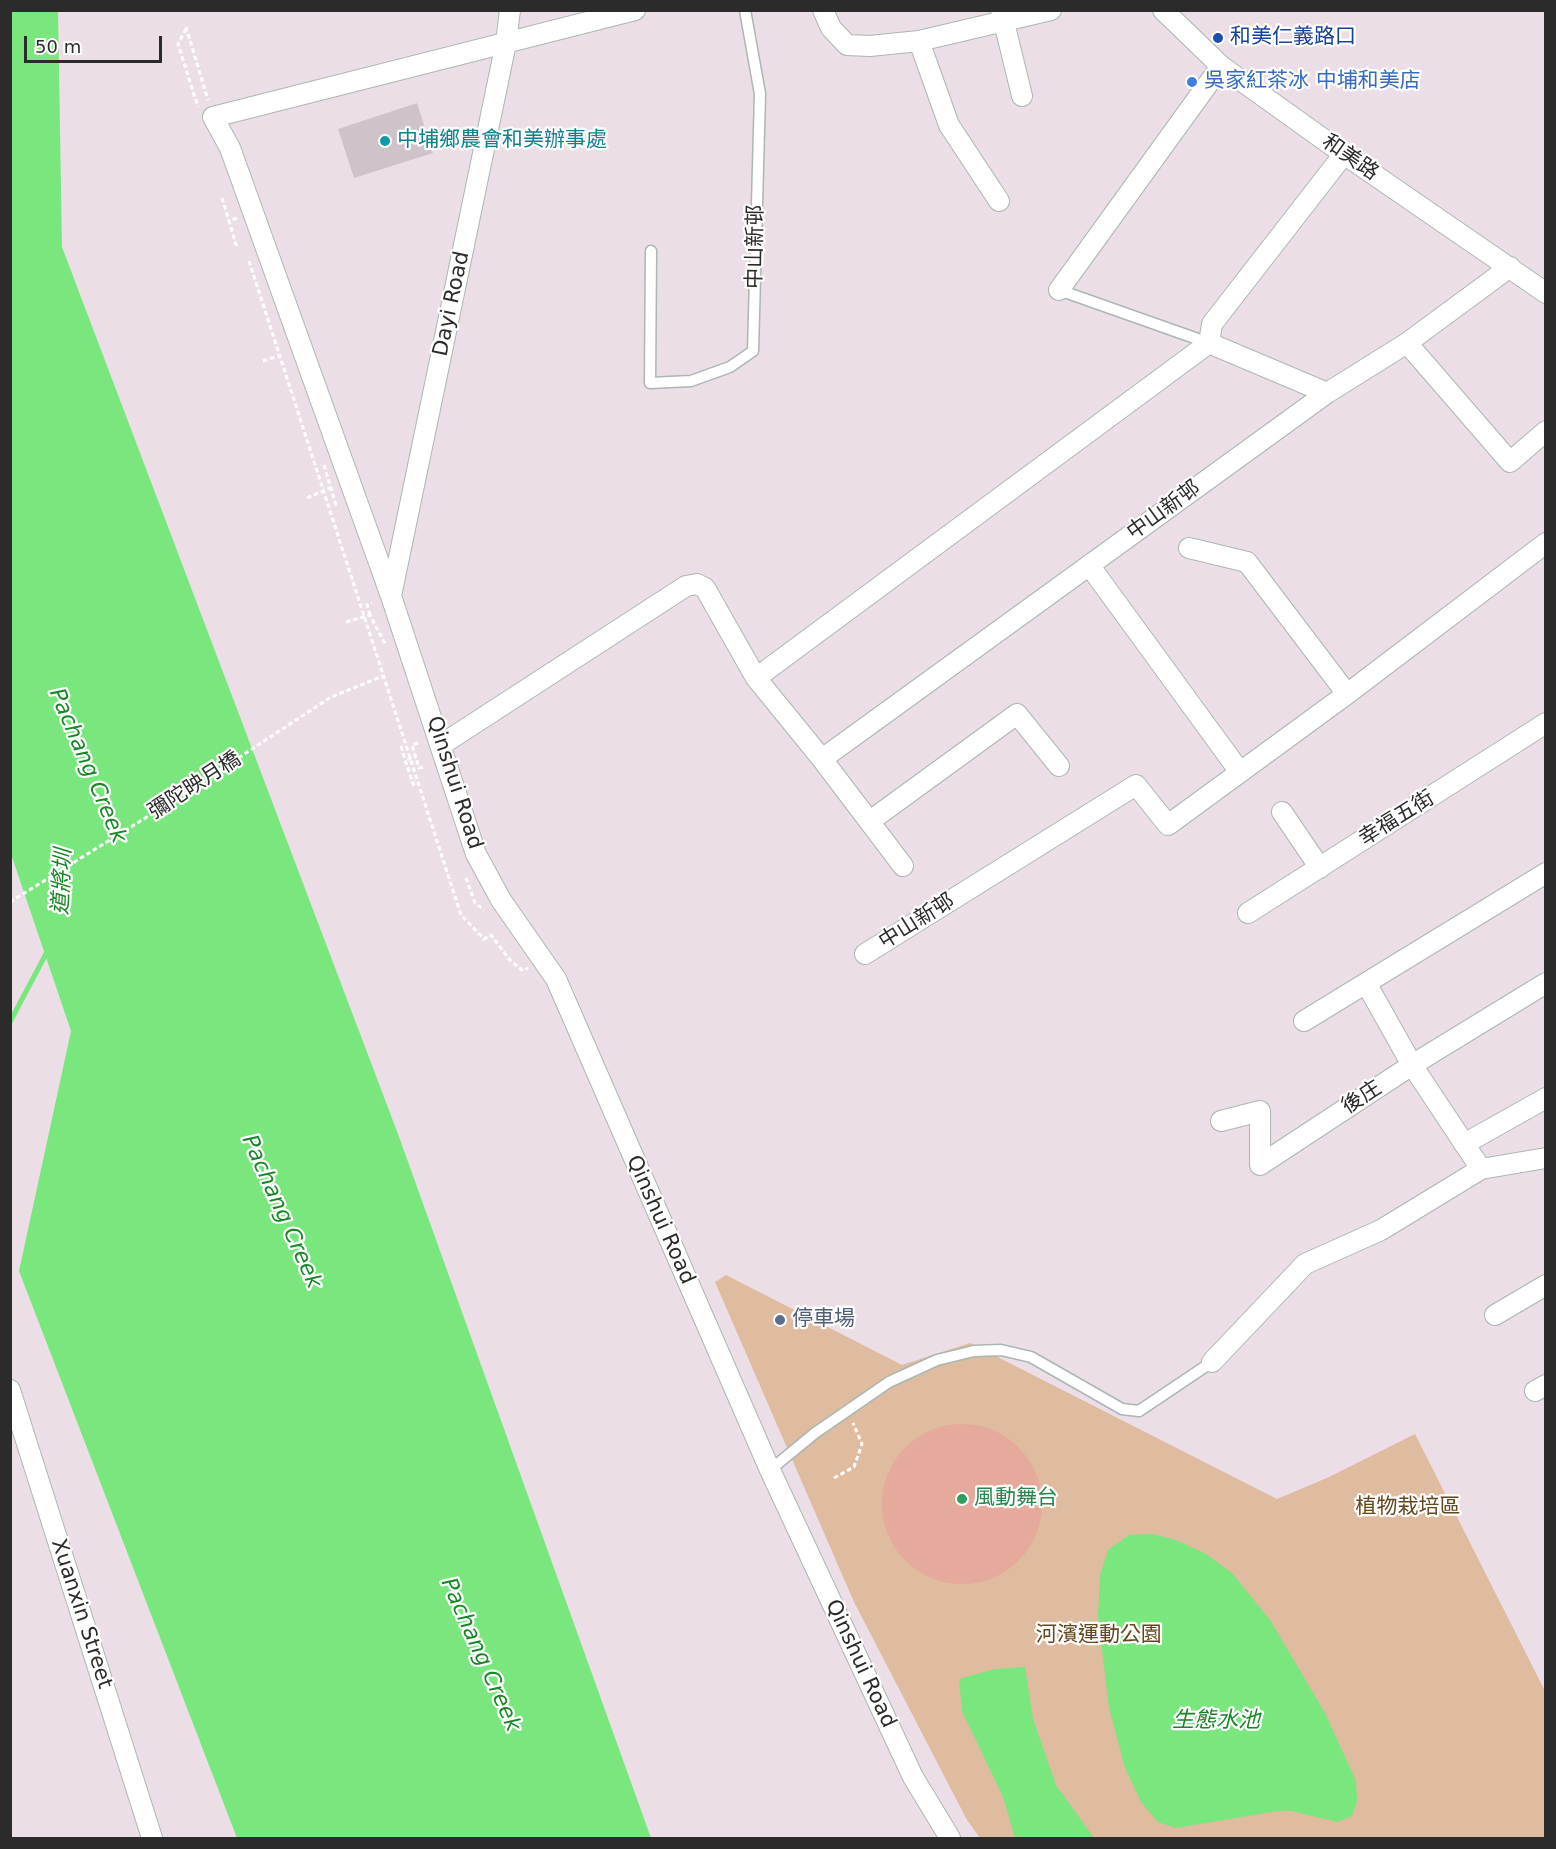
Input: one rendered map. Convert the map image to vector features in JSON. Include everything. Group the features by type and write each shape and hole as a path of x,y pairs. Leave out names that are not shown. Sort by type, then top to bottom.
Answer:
{"street":[{"name":"Dayi Road","path":"391,596 506,43 510,10"},
{"path":"206,113 506,43 635,10"},
{"path":"823,10 831,28 846,45 870,46 919,41 1002,17 1051,10"},
{"name":"和美路","path":"1163,10 1221,66 1545,293"},
{"path":"1002,17 1022,96"},
{"path":"919,41 949,125 999,201"},
{"path":"1059,290 1221,66"},
{"name":"Qinshui Road","path":"206,113 230,148 391,596 476,854 501,900 556,979 770,1470 913,1777 950,1839"},
{"path":"756,678 1209,343 1212,324 1344,154"},
{"name":"中山新邨","path":"822,759 1327,393 1407,343 1510,267"},
{"path":"1209,343 1327,393"},
{"path":"1407,343 1510,462 1545,431"},
{"name":"中山新邨","path":"865,954 1136,785 1168,825 1347,694 1545,543"},
{"path":"1189,548 1247,562 1347,694"},
{"path":"1089,565 1240,772"},
{"path":"441,745 686,586 697,584 705,588 756,678 822,759 903,866"},
{"path":"870,822 1017,714 1059,766"},
{"name":"幸福五街","path":"1248,913 1545,723"},
{"path":"1282,812 1320,868"},
{"path":"1304,1021 1545,873"},
{"path":"1366,983 1412,1065 1481,1169"},
{"name":"後庄","path":"1221,1121 1260,1111 1260,1165 1412,1065 1545,983"},
{"path":"1464,1144 1545,1098"},
{"path":"1212,1362 1305,1264 1380,1230 1481,1169 1545,1158"},
{"path":"1494,1315 1545,1285"},
{"name":"Xuanxin Street","path":"10,1390 152,1839"}],"lane":[{"name":"中山新邨","path":"651,251 651,383 691,381 730,367 753,351 760,94 745,10"},
{"path":"1059,290 1209,343"},
{"path":"770,1470 848,1409 889,1382 937,1360 974,1351 1001,1350 1031,1357 1122,1409 1139,1411 1212,1362"}],"path":[{"path":"186,27 206,113 178,44 186,27"},
{"path":"228,197 235,219 229,221"},
{"path":"222,198 237,248"},
{"path":"246,253 461,915 484,939 491,935 509,959 523,971"},
{"path":"263,361 280,355"},
{"path":"322,466 336,505"},
{"path":"308,498 330,488"},
{"path":"372,603 367,605 370,615 386,646"},
{"path":"346,622 370,615"},
{"name":"彌陀映月橋","path":"10,902 166,805 331,697 383,676"},
{"path":"418,743 412,745 419,768 426,767"},
{"path":"401,747 414,786"},
{"path":"405,760 416,757"},
{"path":"834,1478 854,1467 862,1444 848,1409"}],"green space":[{"name":"河濱運動公園","path":"726,1275 902,1365 970,1343 1277,1499 1329,1477 1415,1434 1545,1691 1545,1838 980,1838 967,1820 854,1602 715,1282"}],"shaded area":[{"name":"風動舞台","path":"962,1424 978,1425 993,1430 1007,1437 1019,1447 1029,1459 1036,1473 1041,1488 1041,1520 1036,1535 1029,1549 1019,1561 1007,1571 993,1578 978,1583 962,1584 946,1583 931,1578 917,1571 905,1561 895,1549 888,1535 883,1520 882,1504 883,1488 888,1473 895,1459 905,1447 917,1437 931,1430 946,1425"}],"water":[{"name":"Pachang Creek","path":"10,11 58,11 62,247 398,1134 651,1838 237,1838 19,1271 71,1031 11,854"},
{"name":"生態水池","path":"1152,1534 1176,1540 1206,1554 1232,1573 1270,1620 1325,1713 1356,1781 1357,1801 1352,1816 1338,1822 1291,1811 1278,1811 1176,1828 1158,1822 1141,1802 1125,1768 1109,1708 1098,1616 1100,1575 1108,1550 1129,1535"},
{"path":"1025,1667 1033,1719 1056,1785 1094,1838 1015,1838 1003,1797 962,1711 959,1679 995,1669"}],"building":[{"name":"中埔鄉農會和美辦事處","path":"417,103 433,153 354,178 338,129"}],"waterway":[{"name":"道將圳","path":"10,1022 48,950"}],"place":[{"name":"和美仁義路口","path":"1218,38"},
{"name":"吳家紅茶冰 中埔和美店","path":"1192,82"},
{"name":"中埔鄉農會和美辦事處","path":"385,141"},
{"name":"停車場","path":"780,1320"},
{"name":"風動舞台","path":"962,1499"}],"park label":[{"name":"植物栽培區","path":"1408,1508"}]}
